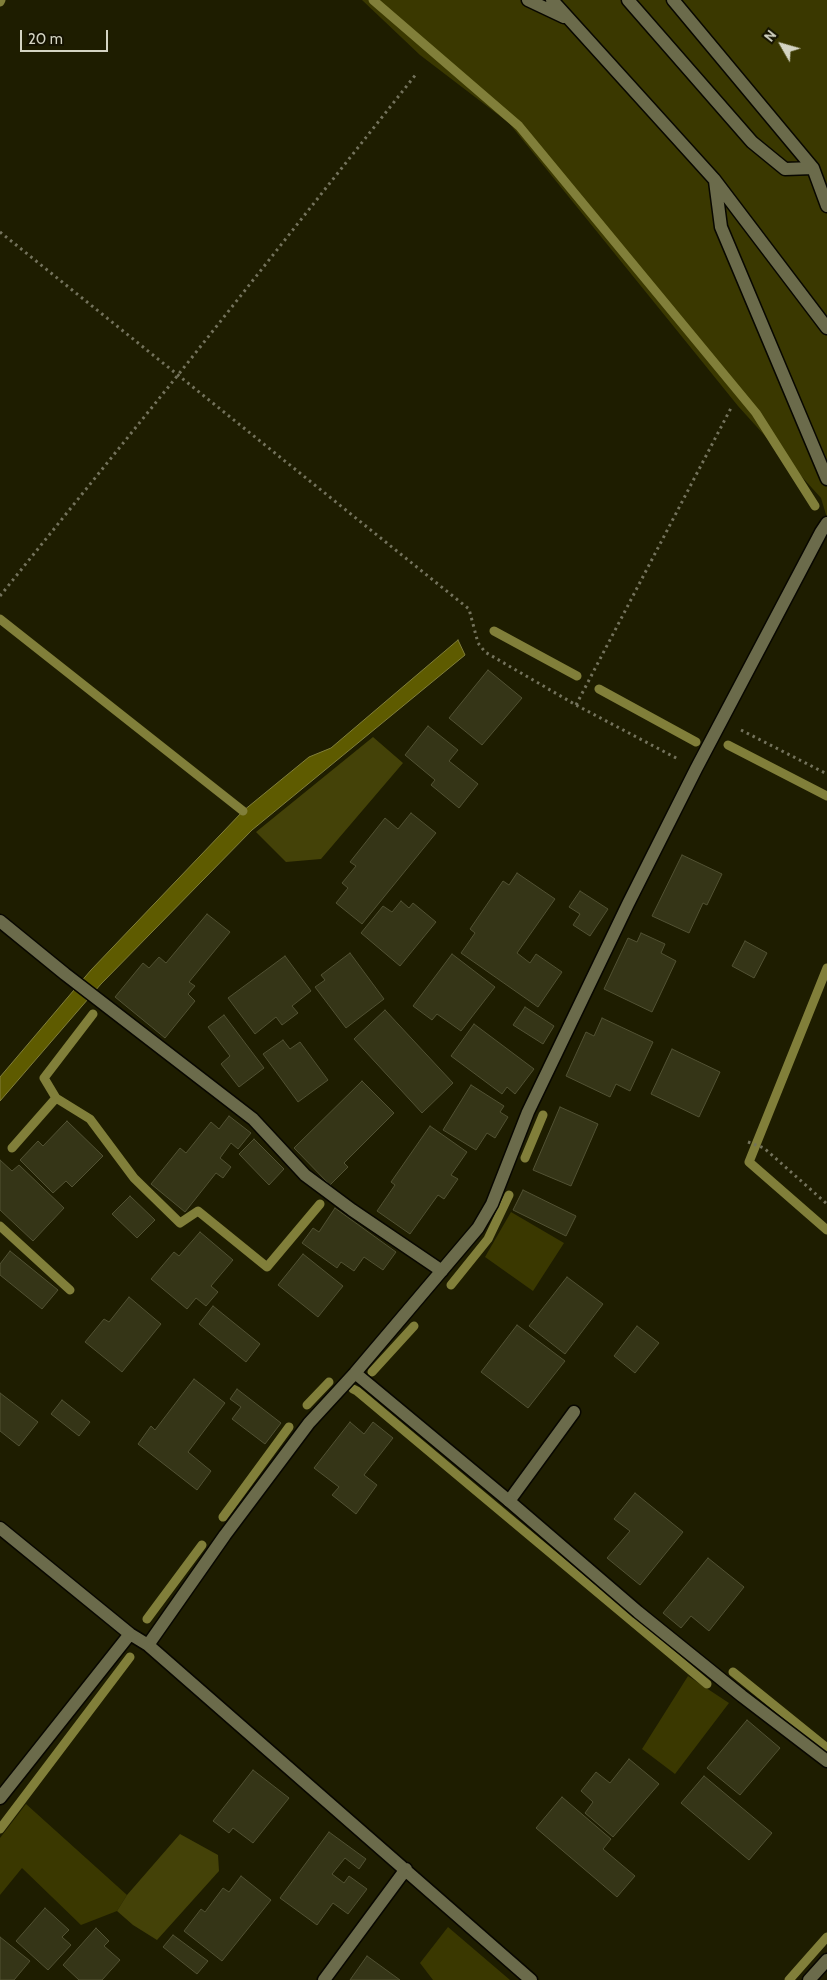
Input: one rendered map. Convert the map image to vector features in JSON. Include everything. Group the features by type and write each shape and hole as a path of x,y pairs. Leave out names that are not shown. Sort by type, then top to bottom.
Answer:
{"street":[{"path":"528,0 571,20"},
{"path":"552,0 714,179 827,328"},
{"path":"628,0 752,142 785,170 813,168"},
{"path":"673,0 813,168 827,206"},
{"path":"714,179 721,227 827,479"},
{"path":"148,1645 225,1535 309,1423 478,1228 492,1204 528,1112 620,921 696,769 827,523"},
{"path":"0,922 253,1119 305,1175 352,1210 442,1271"},
{"path":"354,1373 509,1501 638,1612 742,1696 827,1761"},
{"path":"509,1501 574,1412"},
{"path":"0,1528 130,1634 148,1645 531,1980"},
{"path":"0,1798 130,1634"},
{"path":"324,1980 406,1869"},
{"path":"809,1980 827,1960"}],"path":[{"path":"0,596 417,73"},
{"path":"0,232 469,609 478,643 486,652 576,705 696,769"},
{"path":"576,705 732,408"},
{"path":"723,720 827,774"},
{"path":"748,1142 764,1148 827,1204"}],"shaded area":[{"path":"362,0 827,0 827,518 821,498 738,406 509,123 420,55"},
{"path":"458,640 465,655 252,830 101,984 0,1101 0,1077 91,970 243,811 309,757 331,748"},
{"path":"373,737 403,763 321,859 286,862 256,832"},
{"path":"511,1212 564,1243 533,1291 485,1257"},
{"path":"688,1676 729,1703 675,1774 642,1749"},
{"path":"26,1804 127,1895 117,1911 81,1925 22,1868 0,1895 0,1838"},
{"path":"180,1834 218,1855 219,1871 157,1940 133,1925 117,1911 127,1895"},
{"path":"448,1927 510,1980 433,1980 420,1963"}],"building":[{"path":"488,670 522,698 482,745 449,718"},
{"path":"428,726 458,750 449,761 478,784 459,808 431,785 435,780 405,755"},
{"path":"411,813 436,833 362,924 336,903 348,888 342,883 356,866 350,862 385,818 398,829"},
{"path":"682,855 722,874 707,905 703,903 689,933 652,916"},
{"path":"517,873 555,899 517,953 530,963 536,954 562,972 538,1007 461,953 475,933 470,929 503,881 509,885"},
{"path":"580,891 608,909 590,936 573,925 580,914 569,907"},
{"path":"401,901 409,908 413,903 436,922 400,966 361,933 383,906 392,912"},
{"path":"207,914 230,932 189,982 195,986 188,994 195,1001 165,1038 115,997 143,963 149,968 159,957 166,963"},
{"path":"641,933 665,944 661,953 676,961 652,1012 604,989 628,938 637,942"},
{"path":"745,941 767,953 754,978 732,966"},
{"path":"350,953 384,999 346,1028 315,987 325,980 321,975"},
{"path":"452,954 495,987 461,1031 437,1014 432,1020 413,1006"},
{"path":"285,956 311,991 292,1006 298,1013 282,1025 276,1017 255,1034 228,998"},
{"path":"525,1007 554,1026 543,1044 513,1025"},
{"path":"385,1010 453,1083 422,1113 354,1039"},
{"path":"224,1015 264,1068 239,1087 221,1064 230,1056 208,1027"},
{"path":"602,1018 653,1042 630,1091 616,1084 610,1097 566,1076 586,1032 594,1036"},
{"path":"474,1024 534,1069 515,1094 507,1087 502,1094 451,1056"},
{"path":"283,1040 290,1049 300,1042 328,1080 298,1102 263,1054"},
{"path":"672,1049 720,1072 699,1117 651,1094"},
{"path":"362,1081 394,1113 344,1163 348,1167 330,1185 294,1148"},
{"path":"471,1085 504,1106 500,1112 508,1117 495,1138 487,1133 476,1150 443,1130"},
{"path":"560,1107 598,1124 571,1186 533,1170"},
{"path":"229,1116 251,1133 238,1149 231,1143 220,1158 231,1167 223,1178 216,1173 185,1212 151,1184 180,1148 186,1153 211,1122 219,1129"},
{"path":"67,1121 103,1156 72,1187 66,1181 53,1193 20,1160 38,1141 43,1146"},
{"path":"430,1126 467,1152 451,1175 458,1179 444,1199 438,1195 410,1234 377,1211 395,1185 391,1182"},
{"path":"254,1139 284,1169 269,1185 239,1154"},
{"path":"0,1160 12,1171 19,1165 64,1208 33,1241 0,1210"},
{"path":"523,1190 576,1216 566,1236 513,1210"},
{"path":"130,1196 155,1220 137,1238 112,1214"},
{"path":"335,1208 396,1252 383,1270 364,1257 354,1271 341,1262 337,1268 302,1243 313,1228 319,1232"},
{"path":"200,1232 233,1260 211,1286 218,1292 206,1306 196,1298 187,1309 151,1279 174,1252 179,1256"},
{"path":"10,1251 58,1290 42,1309 0,1275 0,1264"},
{"path":"303,1254 343,1286 318,1317 278,1285"},
{"path":"567,1277 603,1304 565,1354 529,1326"},
{"path":"129,1297 161,1324 122,1372 85,1342 104,1319 109,1322"},
{"path":"213,1306 260,1344 246,1362 199,1324"},
{"path":"517,1325 565,1361 528,1408 481,1372"},
{"path":"637,1326 659,1343 635,1373 614,1356"},
{"path":"194,1379 225,1403 188,1452 211,1471 197,1490 138,1444 151,1426 155,1430"},
{"path":"237,1389 281,1423 265,1444 232,1419 241,1407 230,1399"},
{"path":"0,1393 38,1422 19,1446 0,1431"},
{"path":"62,1400 90,1422 79,1436 51,1414"},
{"path":"350,1422 364,1434 373,1422 393,1438 364,1475 377,1485 356,1514 332,1495 339,1487 314,1468"},
{"path":"635,1493 683,1532 640,1585 607,1558 630,1531 614,1519"},
{"path":"708,1558 744,1587 709,1631 691,1616 681,1628 663,1613"},
{"path":"747,1720 780,1748 740,1795 707,1768"},
{"path":"629,1759 659,1784 613,1837 585,1813 593,1802 581,1791 596,1772 610,1783"},
{"path":"253,1770 289,1798 253,1843 233,1828 229,1833 213,1821"},
{"path":"704,1776 772,1833 749,1860 681,1803"},
{"path":"562,1797 611,1839 603,1849 635,1876 617,1897 536,1828"},
{"path":"329,1832 366,1859 359,1869 345,1858 332,1874 344,1883 349,1876 367,1889 348,1914 333,1903 317,1925 280,1898"},
{"path":"241,1876 271,1900 222,1961 184,1931 201,1909 205,1912 223,1888 229,1892"},
{"path":"45,1908 69,1930 62,1937 71,1945 48,1970 16,1941"},
{"path":"96,1928 109,1941 104,1946 120,1960 102,1980 79,1980 63,1965"},
{"path":"173,1935 208,1961 197,1974 163,1947"},
{"path":"0,1937 30,1961 14,1980 0,1980"},
{"path":"367,1956 400,1980 350,1980"}],"waterway":[{"path":"373,0 519,126 756,413 815,506"},
{"path":"0,619 243,811"},
{"path":"494,631 577,676"},
{"path":"599,689 696,742"},
{"path":"728,745 827,796"},
{"path":"827,968 749,1162 827,1230"},
{"path":"93,1014 44,1078 56,1098 90,1119 134,1178 180,1223 198,1211 267,1267 320,1204"},
{"path":"12,1148 56,1098"},
{"path":"525,1158 543,1115"},
{"path":"451,1285 488,1239 509,1195"},
{"path":"0,1226 70,1290"},
{"path":"372,1372 414,1326"},
{"path":"307,1405 329,1382"},
{"path":"353,1389 707,1684"},
{"path":"223,1517 289,1427"},
{"path":"147,1619 202,1545"},
{"path":"0,1829 130,1657"},
{"path":"733,1672 827,1748"},
{"path":"789,1980 827,1937"}]}
